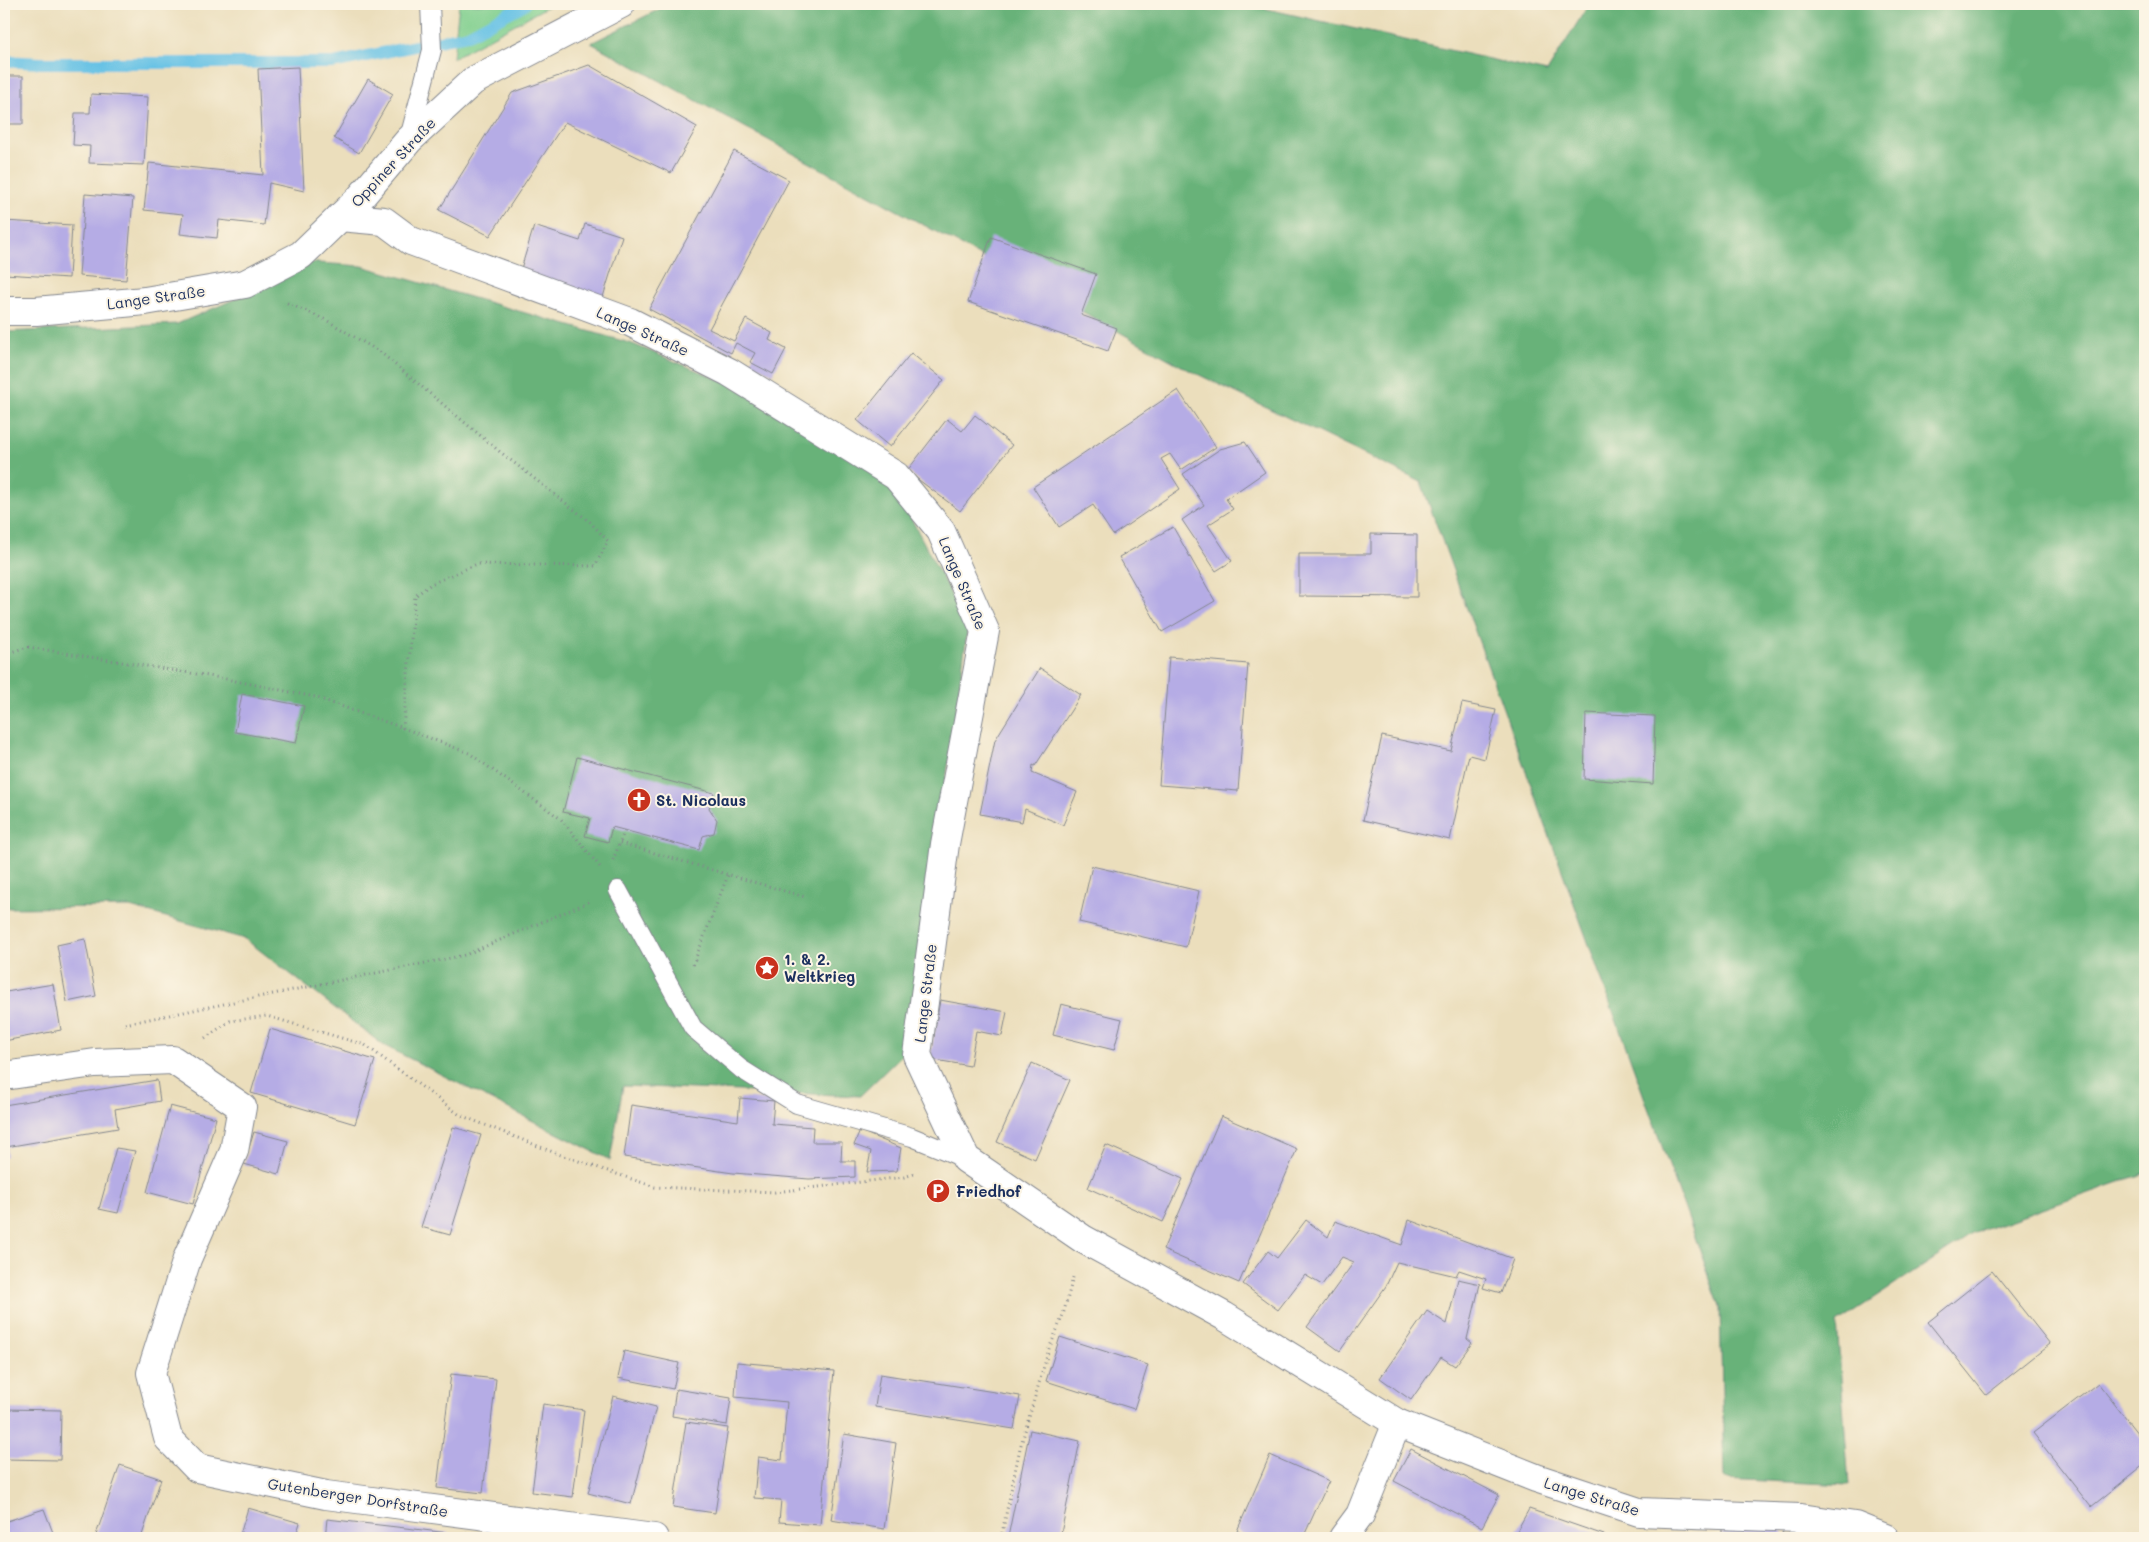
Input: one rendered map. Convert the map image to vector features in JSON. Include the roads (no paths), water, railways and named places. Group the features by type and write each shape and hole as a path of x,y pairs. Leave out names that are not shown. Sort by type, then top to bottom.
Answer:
{"street":[{"name":"Oppiner Straße","path":"301,255 359,199 409,140 473,81 621,4"},
{"name":"Lange Straße","path":"340,217 384,221 411,241 630,322 729,372 896,476 941,531 985,631 944,844 917,1055 966,1159 1083,1239 1224,1316 1397,1423 1536,1478 1639,1512 1801,1518 1855,1526 1885,1538"},
{"name":"Lange Straße","path":"4,311 36,311 145,301 245,284 301,255"},
{"name":"Gutenberger Dorfstraße","path":"4,1076 95,1063 172,1060 242,1107 234,1151 187,1259 151,1373 168,1438 197,1468 326,1495 654,1538"},
{"path":"1343,1538 1360,1515 1397,1423"}],"lane":[{"path":"409,140 432,50 430,6"},
{"path":"618,890 693,1028 741,1069 797,1104 912,1137 966,1159"}],"waterway":[{"path":"4,61 40,63 333,63 468,35 525,4"}],"place":[{"name":"St. Nicolaus","path":"639,800"},
{"name":"1. & 2. Weltkrieg","path":"767,968"},
{"name":"Friedhof","path":"938,1191"}]}
